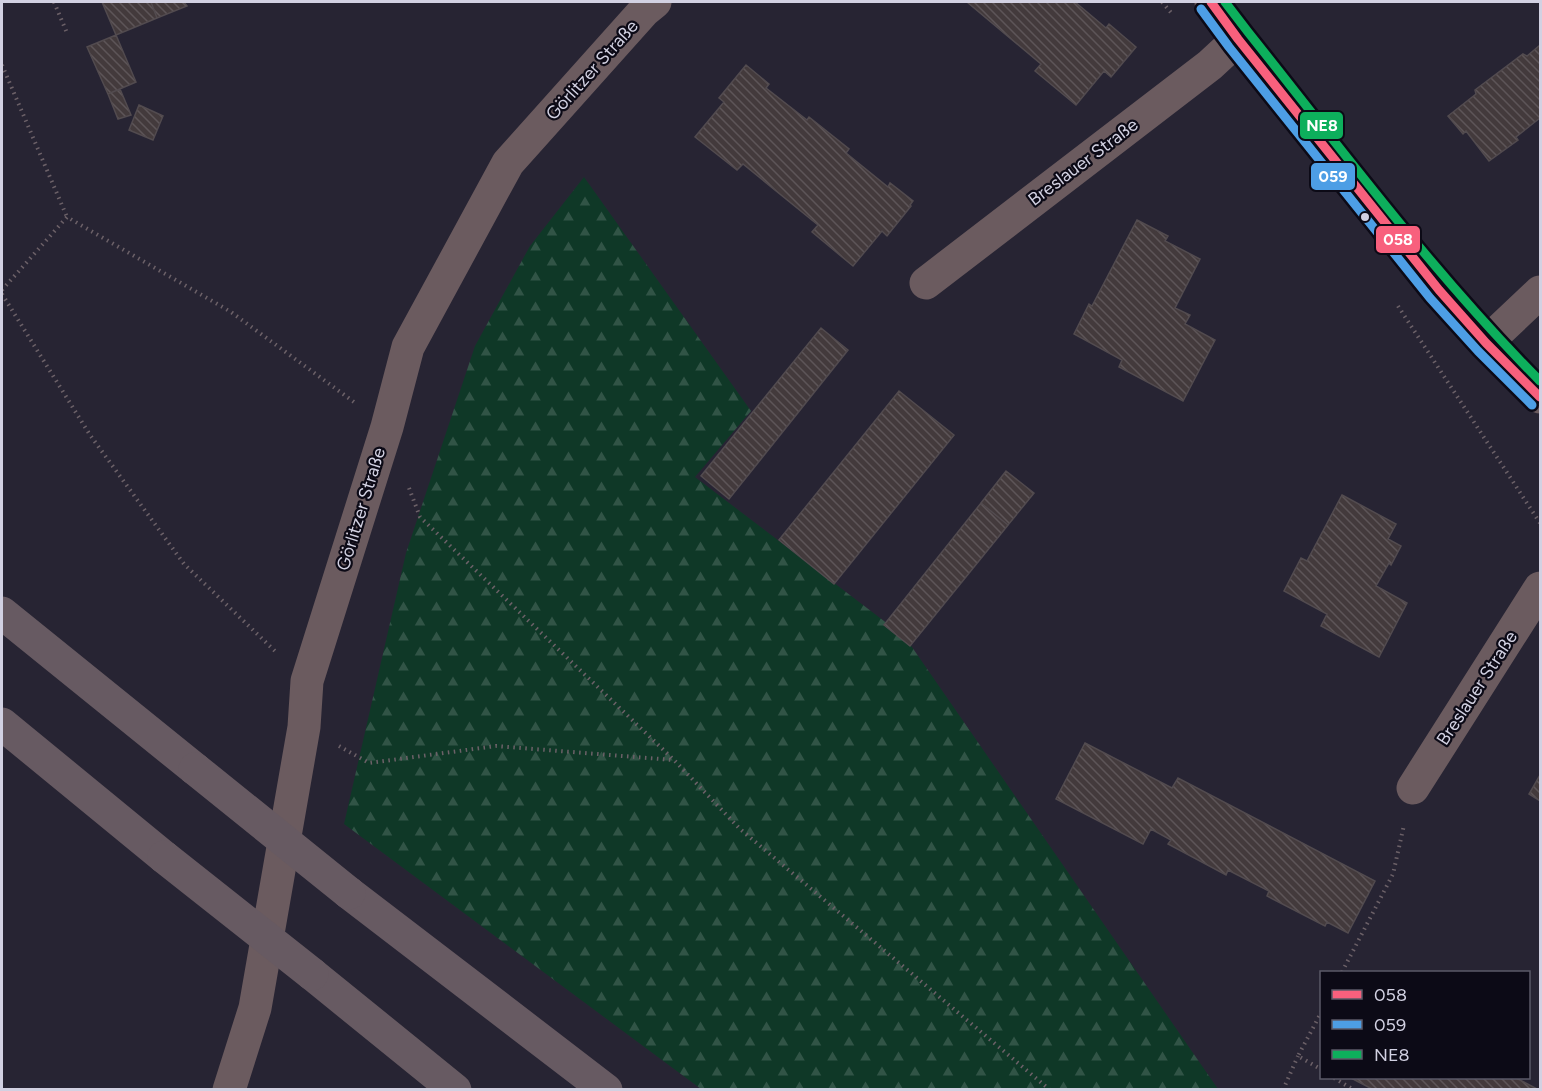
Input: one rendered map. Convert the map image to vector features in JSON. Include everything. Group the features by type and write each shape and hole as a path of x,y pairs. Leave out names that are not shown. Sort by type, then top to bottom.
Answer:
{"highway":[{"path":"2,613 349,893 606,1089"},
{"path":"2,724 164,857 455,1089"}],"street":[{"name":"Görlitzer Straße","path":"229,1089 255,1008 304,727 307,681 387,427 408,347 508,163 644,11 655,2"},
{"path":"1211,2 1439,290 1486,343 1540,397"},
{"name":"Breslauer Straße","path":"926,283 1210,65 1238,39"},
{"path":"1486,343 1540,292"},
{"name":"Breslauer Straße","path":"1413,788 1540,588"}],"path":[{"path":"54,2 68,33"},
{"path":"1162,2 1210,65"},
{"path":"2,65 67,217 231,312 387,427"},
{"path":"67,217 2,292 90,435 184,564 307,681"},
{"path":"1397,304 1540,523"},
{"path":"409,487 420,517 674,760 740,829 1050,1089"},
{"path":"304,727 369,763 496,746 674,760"},
{"path":"1343,971 1393,874 1413,788"},
{"path":"1283,1089 1320,1015"},
{"path":"1298,1056 1320,1069"},
{"path":"1337,1079 1354,1089"}],"green space":[{"path":"584,177 751,411 695,477 905,637 1218,1089 701,1089 344,824 406,553 475,346 530,246"}],"building":[{"path":"102,2 151,2 157,18 116,35"},
{"path":"151,2 184,2 187,6 157,18"},
{"path":"967,2 1075,2 1106,28 1109,24 1136,47 1111,77 1104,71 1076,105 1035,71 1041,64"},
{"path":"116,35 136,82 108,94 87,47"},
{"path":"1540,45 1540,118 1516,137 1518,140 1489,161 1466,131 1463,134 1448,116 1476,94 1475,90 1523,54 1527,56"},
{"path":"746,65 769,84 766,88 807,120 809,117 849,149 846,153 888,187 890,183 913,201 887,236 882,231 853,266 812,232 818,225 743,164 737,170 695,137 724,102 719,98"},
{"path":"120,89 131,115 118,119 108,94"},
{"path":"139,105 163,116 153,140 129,130"},
{"path":"1137,220 1168,236 1165,241 1200,259 1175,308 1190,315 1185,324 1215,340 1183,401 1119,367 1122,360 1074,334 1089,304 1092,306"},
{"path":"821,328 848,350 729,499 701,476"},
{"path":"899,391 954,435 834,584 779,540"},
{"path":"1006,471 1034,493 1008,525 981,503"},
{"path":"1342,495 1396,524 1388,539 1401,546 1376,586 1407,603 1379,657 1321,626 1327,614 1284,591 1301,558 1307,561"},
{"path":"981,503 1008,525 910,646 884,625"},
{"path":"1085,743 1172,788 1178,778 1375,881 1348,933 1327,922 1325,926 1267,896 1269,891 1228,870 1226,875 1168,844 1171,840 1151,829 1143,844 1056,799"},
{"path":"1540,775 1540,801 1529,794"},
{"path":"1353,1079 1518,1079 1539,1090 1374,1090"}],"transit line":[{"name":"058","path":"1211,2 1439,290 1486,343 1540,397"},
{"name":"NE8","path":"1225,2 1425,254 1462,298 1540,381"},
{"name":"059","path":"1201,9 1430,298 1478,351 1532,405"}]}
